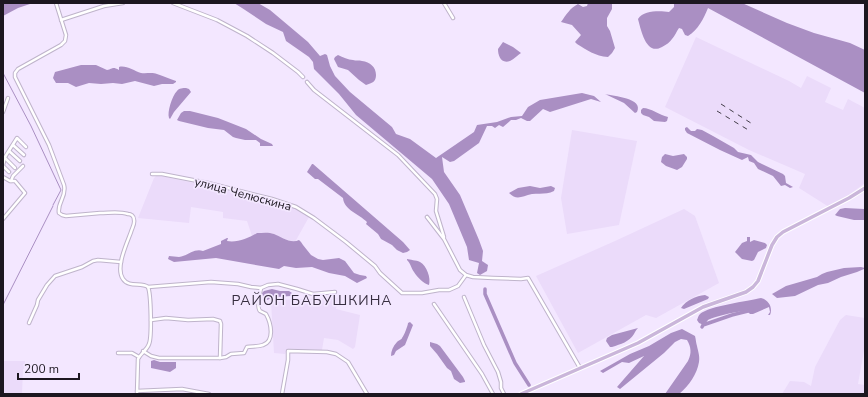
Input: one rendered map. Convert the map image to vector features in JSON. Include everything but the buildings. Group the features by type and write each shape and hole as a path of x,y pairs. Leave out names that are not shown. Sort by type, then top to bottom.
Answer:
{"main road":[{"path":"521,394 638,343 698,309 739,295 752,288 761,276 772,245 780,235 788,229 865,188"}],"street":[{"path":"56,3 66,35 65,41 61,45 18,69 15,73 15,77 49,145 64,185 65,192 59,206 59,213 66,216 114,212 129,214 132,216 134,224 120,269 123,279 126,282 130,284 143,284 150,291 151,320 149,346 139,357 138,362 137,392 182,389 209,394"},
{"path":"61,20 104,6 122,3"},
{"path":"173,3 216,20 247,36 273,52 303,77"},
{"path":"444,3 453,18"},
{"path":"307,82 314,90 398,155 435,194 438,199 436,211 444,239"},
{"path":"3,112 8,98"},
{"path":"9,172 3,166 5,158 17,138 26,147"},
{"path":"13,144 24,155"},
{"path":"9,151 20,161"},
{"path":"5,158 15,168"},
{"path":"10,181 23,166"},
{"name":"улица Челюскина","path":"152,174 162,174 272,199 296,208 314,218 346,242 375,266 379,272 401,292 422,293 434,290 449,290 458,286 466,276"},
{"path":"3,178 15,182 25,193 3,219"},
{"path":"427,217 444,239 460,270 466,276 521,279 528,278 580,368"},
{"path":"29,323 46,285 55,276 82,267 93,261 104,260 121,262"},
{"path":"148,288 211,282 238,284 251,288 261,288 268,285 278,284 313,294 336,292"},
{"path":"144,351 151,356 159,358 220,358 231,354 244,353 247,347 261,346 268,341 271,325 266,314 259,309 261,288"},
{"path":"464,297 484,345 498,372 501,388 504,394"},
{"path":"434,304 482,374 493,394"},
{"path":"151,320 166,318 188,320 213,319 220,321 220,358"},
{"path":"282,394 288,360 288,351 327,352 336,354 348,362 367,394"},
{"path":"118,353 132,353 139,357"}],"shaded area":[{"path":"3,3 33,3 18,8 3,16"},
{"path":"234,3 258,3 270,10 308,42 320,56 325,54 327,55 335,76 350,92 392,127 396,134 410,139 436,158 474,132 477,125 522,116 528,107 540,100 582,93 594,96 601,102 591,99 550,112 543,109 530,121 521,118 511,120 503,127 499,125 495,128 492,126 487,126 479,143 454,161 450,162 442,157 444,172 460,195 483,251 482,261 488,265 487,271 480,275 477,273 479,263 469,260 467,247 449,204 432,179 356,115 339,94 314,69 313,62 309,57 286,41 283,32 266,24"},
{"path":"588,3 612,3 612,9 607,18 607,26 615,48 608,57 595,54 577,44 575,42 581,35 572,25 561,22 568,12 575,6 578,4 583,7 587,6"},
{"path":"674,3 742,3 787,23 814,33 850,43 865,50 865,93 708,8 700,24 688,36 685,35 682,29 679,28 673,38 662,47 656,49 652,48 645,40 638,19 644,14 648,13 657,11 669,12 674,7"},
{"path":"696,37 801,88 807,76 831,88 825,102 843,110 848,99 865,108 865,183 842,200 829,207 799,188 805,174 749,150 665,107"},
{"path":"503,42 521,53 510,61 507,62 502,60 499,57 498,49"},
{"path":"338,55 349,60 361,61 370,64 374,67 376,72 374,81 366,85 348,70 338,67 334,59"},
{"path":"81,65 96,65 107,70 114,68 119,70 119,67 130,68 141,73 155,73 176,82 173,84 154,86 135,81 122,84 89,83 76,87 68,83 56,83 53,78 55,72"},
{"path":"186,88 191,92 170,119 170,104 173,96 179,89"},
{"path":"605,94 627,98 636,104 638,107 637,112 635,113 624,103"},
{"path":"643,108 668,117 667,121 654,121 641,113"},
{"path":"184,111 190,111 218,118 246,129 273,146 260,146 260,143 256,140 236,138 224,130 208,128 177,120"},
{"path":"687,127 691,131 695,131 697,129 702,130 734,148 738,152 751,155 758,162 783,174 785,176 786,183 793,187 790,188 785,185 781,186 773,176 758,169 754,163 749,161 748,157 742,160 687,133 685,128"},
{"path":"572,130 637,141 619,225 567,234 561,198"},
{"path":"665,154 673,156 684,154 687,159 682,167 677,170 666,166 661,162 662,157"},
{"path":"312,164 403,242 410,250 403,253 381,239 378,234 366,224 367,222 364,219 352,212 346,206 343,198 307,172"},
{"path":"157,175 253,196 282,204 294,208 309,217 295,242 281,238 272,233 257,233 252,236 247,221 223,218 223,212 191,207 189,223 138,218 154,178"},
{"path":"530,186 540,188 551,186 555,188 554,191 549,193 532,194 520,197 515,197 509,193 518,188"},
{"path":"684,209 695,216 719,283 656,318 646,315 578,353 536,276"},
{"path":"840,209 864,209 865,220 854,220 835,215"},
{"path":"257,233 272,233 289,241 299,240 311,255 318,259 323,260 339,258 345,261 354,273 366,276 367,278 357,283 345,276 329,273 312,267 296,268 284,266 279,269 216,258 174,262 168,259 169,256 179,257 194,251 203,251 221,244 221,241 227,238 227,241 239,241"},
{"path":"747,237 750,237 750,242 754,240 767,245 766,248 758,252 752,261 742,259 735,252 742,243 747,241"},
{"path":"407,259 418,261 425,266 429,276 429,285 417,276"},
{"path":"844,268 865,268 828,283 818,285 795,296 777,298 772,294 786,286 817,277 827,272"},
{"path":"272,289 289,291 292,293 291,296 275,297 267,300 262,293"},
{"path":"705,295 709,297 708,299 684,309 681,308 692,299"},
{"path":"338,298 336,309 360,315 355,347 353,349 338,340 324,338 322,350 287,349 285,354 274,353 271,301"},
{"path":"761,298 770,305 771,312 770,315 768,315 770,312 769,307 753,314 750,314 747,311 721,315 711,318 704,325 699,323 697,320 698,316 705,311 729,304"},
{"path":"846,315 865,318 865,345 858,384 865,385 865,394 782,394 790,381 804,382 811,386 815,367 840,320"},
{"path":"410,322 413,325 405,345 391,356 393,347 402,338 408,323"},
{"path":"638,328 630,339 622,344 610,347 606,341 607,338 612,335"},
{"path":"682,329 695,336 699,360 692,380 679,394 665,394 688,361 690,350 687,340 681,339 675,342 664,353 620,389 617,387 644,356 629,363 622,362 603,373 600,371 671,333"},
{"path":"430,342 440,346 463,377 465,382 460,383 454,379 451,371 430,346"},
{"path":"154,360 160,362 176,362 176,368 170,372 151,368 151,361"},
{"path":"3,361 25,361 25,368 23,369 22,394 3,394"}],"waterway":[{"path":"3,73 31,126 61,190 53,205"},
{"path":"3,305 53,206"},
{"path":"485,289 485,294 515,363 529,385"},
{"path":"702,327 703,325 732,315 752,310"}],"railway":[{"path":"721,104 754,125"},
{"path":"717,111 750,131"}],"district":[{"name":"РАЙОН БАБУШКИНА","path":"312,300"}]}
